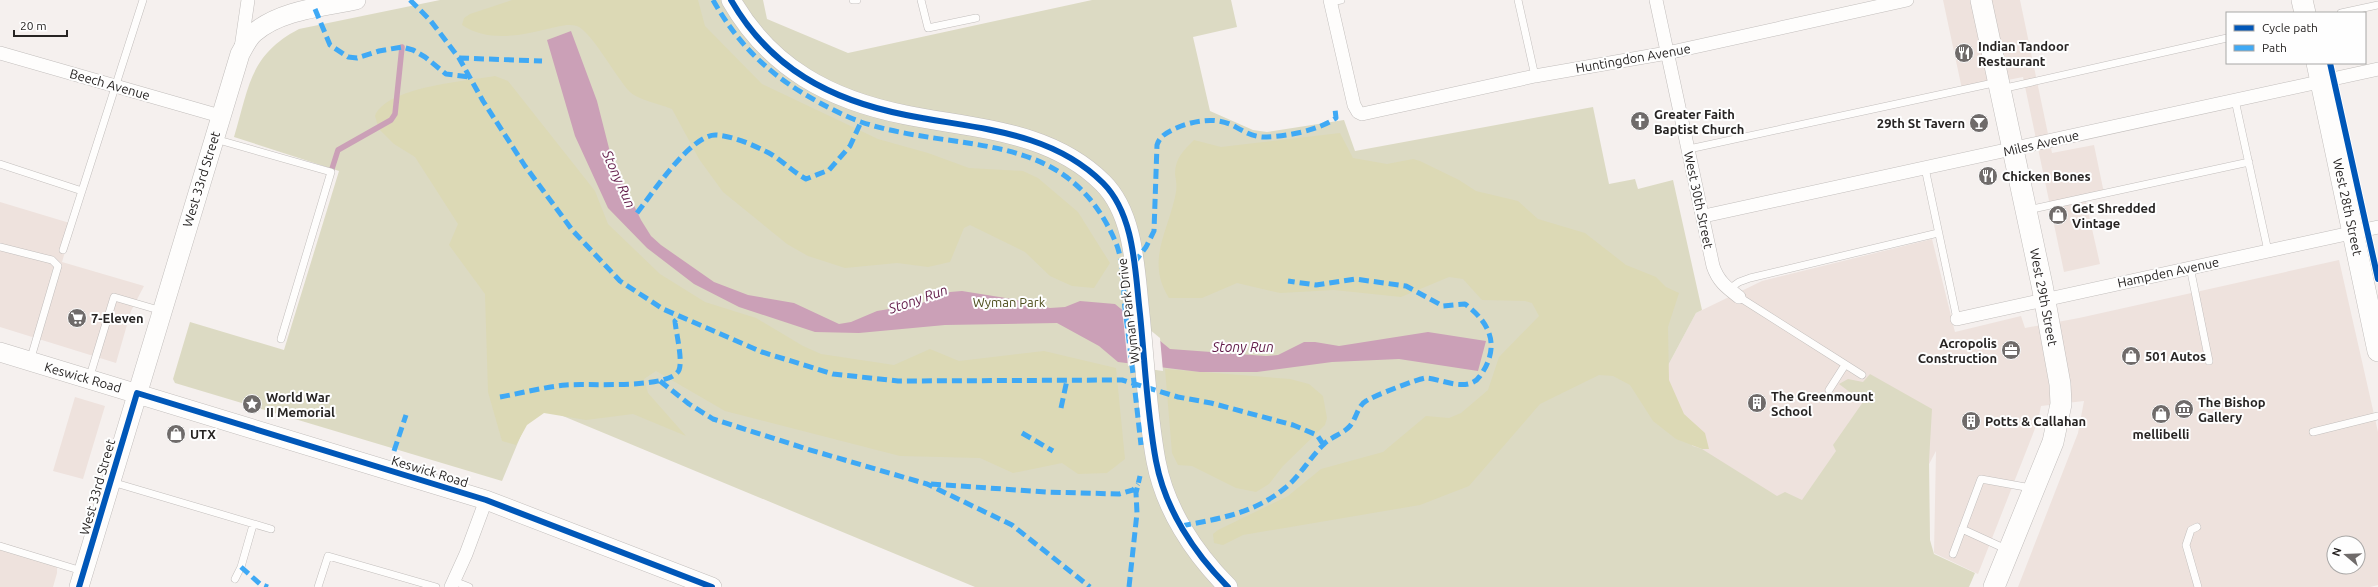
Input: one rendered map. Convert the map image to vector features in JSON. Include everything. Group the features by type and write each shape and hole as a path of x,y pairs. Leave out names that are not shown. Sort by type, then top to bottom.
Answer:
{"main road":[{"name":"West 29th Street","path":"1981,0 2027,210 2060,384 2061,404 2053,442 1994,587"},
{"path":"2302,0 2305,12"},
{"name":"West 28th Street","path":"2319,72 2378,351"}],"street":[{"name":"West 33rd Street","path":"83,582 110,482 240,54 248,0"},
{"path":"240,54 253,34 269,23 305,11 352,0"},
{"name":"Wyman Park Drive","path":"731,0 749,28 769,50 804,78 832,93 863,104 906,115 1008,133 1065,154 1093,174 1112,195 1126,224 1134,263 1153,444 1161,479 1174,513 1204,560 1228,587"},
{"name":"West 30th Street","path":"1656,0 1717,277 1734,293"},
{"name":"Huntingdon Avenue","path":"1334,1 1354,105 1358,112 1367,114 1535,76 1667,53 1907,0"},
{"name":"Beech Avenue","path":"0,53 220,116"},
{"name":"Miles Avenue","path":"1704,216 2235,100 2319,72 2378,69"},
{"name":"Hampden Avenue","path":"1957,318 2378,227"},
{"name":"Keswick Road","path":"1,355 30,361 486,500 712,587"},
{"path":"452,584 486,500"}],"lane":[{"path":"63,250 143,0"},
{"path":"921,0 928,28 976,18"},
{"path":"1518,0 1535,76"},
{"path":"2346,12 2378,5"},
{"path":"1689,149 2226,38"},
{"path":"2235,100 2268,251"},
{"path":"214,138 332,172 281,339"},
{"path":"2027,210 2249,162"},
{"path":"0,164 82,191"},
{"path":"1925,168 1957,318"},
{"path":"1862,375 1734,293 1738,282 1938,233"},
{"path":"0,247 52,260 58,266 30,361"},
{"path":"2190,267 2210,361"},
{"path":"89,379 114,297 162,311"},
{"path":"1829,390 1845,365"},
{"path":"2313,432 2378,416"},
{"path":"1953,554 1981,479 2034,488"},
{"path":"110,482 253,525 271,529"},
{"path":"235,580 241,567 253,525"},
{"path":"2197,527 2191,530 2186,545 2198,587"},
{"path":"1962,529 2008,550"},
{"path":"0,546 83,582"},
{"path":"318,587 328,556 436,587"},
{"path":"452,584 469,587"}],"shaded area":[{"path":"512,0 698,0 705,26 762,84 878,139 928,153 969,168 1023,171 1038,178 1078,212 1110,263 1094,288 1072,286 1050,276 1025,252 970,225 964,228 950,262 928,267 897,263 845,268 808,256 787,244 723,192 699,159 672,109 633,95 618,77 597,46 583,30 577,26 566,25 526,34 493,36 482,34 462,25 464,18 470,14"},
{"path":"1943,0 2020,0 2052,153 2094,145 2104,193 2085,198 2100,264 2064,272 2023,77 1962,89"},
{"path":"495,76 508,81 595,191 608,224 660,274 705,302 756,318 803,346 821,354 894,365 930,349 959,361 1044,351 1116,368 1125,459 1107,473 1078,474 1062,463 1013,473 980,458 900,456 725,411 656,371 644,379 648,393 686,436 633,414 586,420 544,413 527,425 516,445 502,441 488,392 485,294 449,245 458,224 415,157 394,144 379,129 375,116 382,106 394,98 410,92 447,83"},
{"path":"1340,133 1353,158 1387,164 1413,159 1459,180 1476,191 1518,201 1538,219 1585,233 1626,265 1656,277 1666,287 1679,293 1668,327 1669,380 1684,414 1705,433 1709,449 1702,449 1676,439 1653,421 1630,385 1613,376 1599,375 1540,404 1469,486 1420,505 1243,535 1223,545 1214,543 1213,534 1218,530 1288,496 1321,469 1383,452 1426,416 1449,418 1461,413 1488,390 1499,357 1539,316 1532,303 1525,301 1482,300 1463,279 1449,277 1401,297 1334,290 1280,293 1237,283 1202,298 1169,298 1162,284 1159,271 1161,245 1176,192 1175,168 1178,159 1194,140 1221,147"},
{"path":"0,202 73,224 62,262 144,286 131,311 116,363 0,327"},
{"path":"1932,239 1955,332 2021,316 2025,328 2079,318 2339,260 2378,432 2378,585 2370,587 2018,587 2078,433 2084,401 2041,406 2038,421 1978,574 1934,553 1936,451 1871,574 1660,422 1649,401 1696,313 1762,281"},
{"path":"1165,369 1290,379 1309,384 1323,396 1327,418 1325,425 1283,466 1269,484 1256,492 1236,488 1192,466 1178,465 1172,453"},
{"path":"75,397 105,406 83,479 53,471"},
{"path":"0,542 57,560 57,573 53,587 0,587"}],"green space":[{"name":"Wyman Park","path":"440,0 763,0 767,19 848,53 1092,0 1231,0 1237,27 1193,37 1210,111 1253,130 1267,132 1344,120 1355,151 1593,107 1609,184 1635,179 1638,189 1673,180 1702,310 1696,313 1649,401 1693,446 1702,449 1777,496 1785,492 1802,500 1836,451 1833,445 1863,402 1839,384 1848,379 1863,382 1870,374 1932,409 1929,461 1930,540 1934,554 1975,573 1969,587 975,587 534,404 502,481 175,383 173,379 190,322 284,350 339,171 234,137 248,88 253,74 260,62 282,39 299,29"}],"water":[{"name":"Stony Run","path":"571,31 597,101 612,160 641,220 651,236 661,245 714,282 748,295 794,303 839,324 851,322 877,311 919,304 950,292 962,291 1012,299 1050,308 1065,307 1080,301 1115,304 1170,349 1266,356 1278,355 1304,342 1315,342 1339,346 1428,332 1486,341 1478,371 1399,359 1332,362 1257,372 1200,372 1118,362 1099,346 1057,323 945,325 859,333 815,332 739,307 694,284 647,248 608,208 575,136 547,40"}],"pier":[{"path":"1122,307 1160,338 1163,371 1128,366"}],"waterway":[{"path":"331,172 338,150 391,120 395,114 402,47"}],"marked path":[{"path":"410,0 430,20 459,58 483,101 525,166 573,231 620,281 663,309 762,352 833,374 898,381 1122,380 1178,397 1211,403 1293,425 1317,435 1323,444"},
{"path":"713,0 734,33 759,60 787,83 820,103 861,122 898,132 1007,151 1039,162 1069,179 1095,205 1119,251 1141,445"},
{"path":"315,9 330,45 348,57 357,58 379,51 402,47 413,50 425,57 446,74 470,77"},
{"path":"459,58 542,61"},
{"path":"1134,263 1146,247 1154,231 1157,145 1164,135 1174,129 1188,124 1211,120 1227,123 1254,136 1271,137 1291,134 1310,130 1328,123 1336,118 1335,109"},
{"path":"637,213 673,166 695,144 706,137 716,135 748,143 780,160 806,179 829,170 850,146 861,122"},
{"path":"1181,526 1236,514 1261,504 1273,497 1295,478 1326,442 1350,426 1363,403 1370,399 1425,378 1461,385 1468,384 1475,381 1486,366 1490,356 1491,346 1487,328 1482,320 1465,304 1443,306 1406,286 1355,279 1316,285 1288,281"},
{"path":"500,397 566,385 645,383 672,376 679,370 680,366 680,353 675,321 681,316"},
{"path":"1061,408 1067,380"},
{"path":"660,381 689,404 713,419 807,449 927,484 1012,525 1090,587"},
{"path":"394,451 406,415"},
{"path":"1022,433 1053,451"},
{"path":"1129,587 1137,513 1136,493 1140,476"},
{"path":"931,484 1046,492 1119,494 1133,490 1138,484"},
{"path":"241,567 260,584 268,587"}],"cycle path":[{"path":"731,0 747,24 764,45 783,62 828,90 878,109 1010,134 1036,142 1060,152 1082,165 1103,183 1114,196 1122,211 1132,245 1137,280 1150,425 1160,479 1174,513 1193,545 1228,587"},
{"path":"2330,64 2378,279"},
{"path":"79,587 137,393 486,500 712,587"}],"place":[{"name":"Indian Tandoor Restaurant","path":"1964,53"},
{"name":"Greater Faith Baptist Church","path":"1640,121"},
{"name":"29th St Tavern","path":"1979,123"},
{"name":"Chicken Bones","path":"1988,176"},
{"name":"Get Shredded Vintage","path":"2058,215"},
{"name":"7-Eleven","path":"77,318"},
{"name":"Acropolis Construction","path":"2011,350"},
{"name":"501 Autos","path":"2131,356"},
{"name":"The Greenmount School","path":"1757,403"},
{"name":"World War II Memorial","path":"252,404"},
{"name":"The Bishop Gallery","path":"2184,409"},
{"name":"mellibelli","path":"2161,414"},
{"name":"Potts & Callahan","path":"1971,421"},
{"name":"UTX","path":"176,434"}]}
